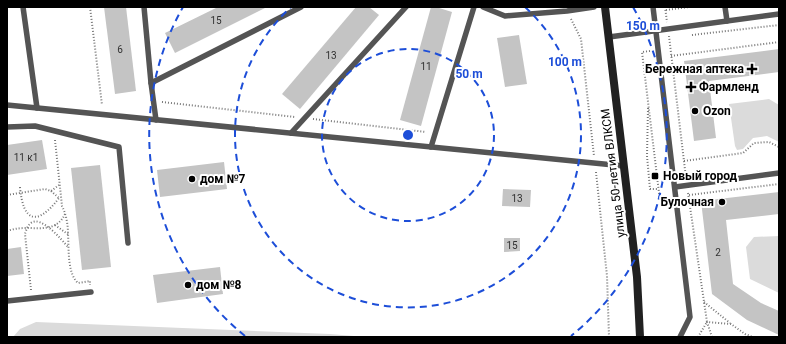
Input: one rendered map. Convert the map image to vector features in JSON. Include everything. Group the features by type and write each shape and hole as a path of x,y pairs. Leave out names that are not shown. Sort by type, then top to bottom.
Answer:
{"main road":[{"name":"улица 50-летия ВЛКСМ","path":"605,7 637,277 640,337"}],"lane":[{"path":"23,7 38,108"},
{"path":"144,7 156,120"},
{"path":"151,82 301,7"},
{"path":"291,133 406,7"},
{"path":"431,147 474,7"},
{"path":"483,7 505,16 567,11 594,7"},
{"path":"653,7 690,318 680,337"},
{"path":"725,7 727,21"},
{"path":"609,37 779,14"},
{"path":"7,105 624,166"},
{"path":"7,127 35,126 119,147 128,243"},
{"path":"675,187 779,174"},
{"path":"7,301 91,292"}],"path":[{"path":"90,7 103,115"},
{"path":"666,10 689,7"},
{"path":"692,36 779,25"},
{"path":"672,56 779,42"},
{"path":"670,48 642,52 660,201 677,200 779,184"},
{"path":"648,99 647,156 650,189 658,189"},
{"path":"54,131 62,206 65,213 72,273 78,283 90,281 91,292"},
{"path":"684,161 743,153 754,143 769,142 779,147"},
{"path":"51,191 60,185"},
{"path":"20,187 22,205 31,216 41,216 52,207 59,198"},
{"path":"7,195 45,189 51,191 62,200"},
{"path":"7,231 18,228 49,227 63,219 65,213"},
{"path":"32,298 25,234 27,228 35,221 37,217"},
{"path":"35,221 49,227 69,248"},
{"path":"54,225 68,235"},
{"path":"704,302 744,334 753,337"},
{"path":"712,337 706,322 731,324"}],"shaded area":[{"path":"769,99 779,105 779,142 767,136 753,138 743,149 737,150 735,146 729,104"},
{"path":"779,236 779,293 750,279 746,247 754,237"},
{"path":"36,322 330,334 366,337 13,337 20,329"}],"building":[{"path":"104,7 126,7 136,91 115,94"},
{"path":"218,7 267,7 175,53 165,33"},
{"path":"356,7 369,7 379,15 300,109 282,94"},
{"path":"431,7 452,12 421,126 400,120"},
{"path":"519,35 527,84 505,87 497,38"},
{"path":"779,49 779,72 709,81 716,138 694,141 684,61"},
{"path":"42,140 47,169 7,175 7,145"},
{"name":"дом №7","path":"224,162 227,189 160,197 157,170"},
{"path":"100,165 111,267 82,270 71,168"},
{"path":"503,189 531,190 530,207 502,206"},
{"path":"779,192 779,214 726,220 733,284 761,303 779,311 779,335 747,320 712,294 701,201"},
{"path":"504,238 520,238 520,251 504,252"},
{"path":"21,247 24,274 7,276 7,249"},
{"name":"дом №8","path":"220,267 223,294 157,303 153,275"}],"place":[{"name":"Бережная аптека","path":"752,69"},
{"name":"Фармленд","path":"691,87"},
{"name":"Ozon","path":"695,111"},
{"name":"Новый город","path":"655,176"},
{"name":"дом №7","path":"192,179"},
{"name":"Булочная","path":"722,202"},
{"name":"дом №8","path":"188,285"}]}
